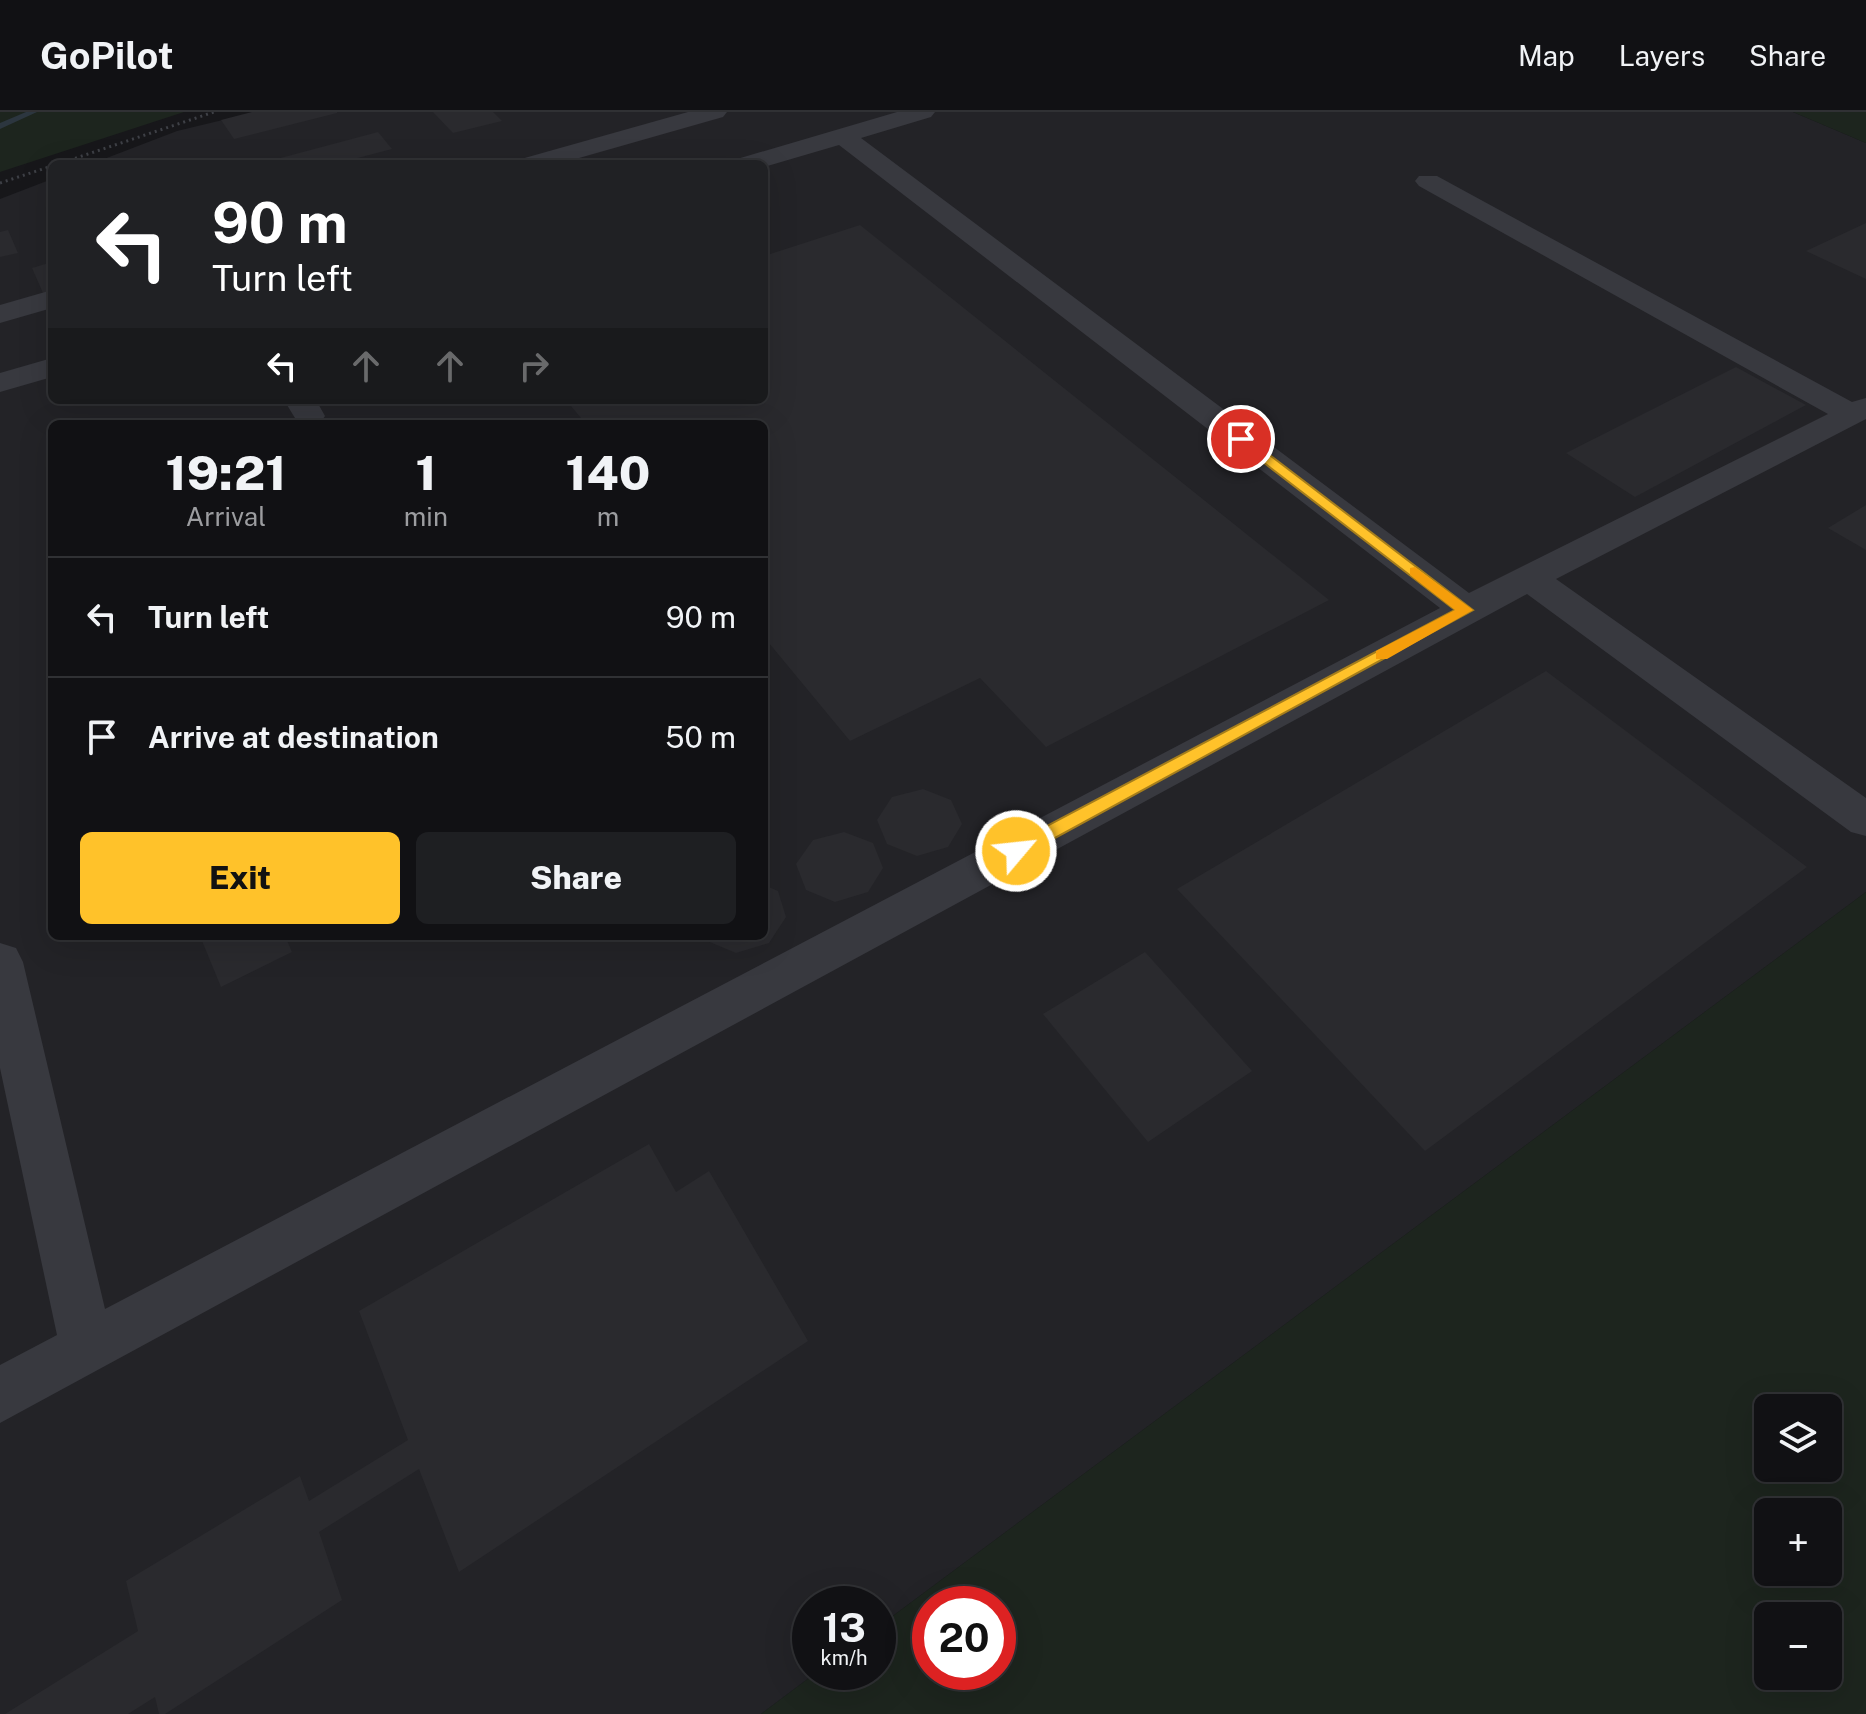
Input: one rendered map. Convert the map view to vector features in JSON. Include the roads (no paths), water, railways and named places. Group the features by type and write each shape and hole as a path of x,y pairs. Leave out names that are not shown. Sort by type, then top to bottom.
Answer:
{"lane":[{"path":"544,160 715,112"},
{"path":"760,160 923,112"},
{"path":"843,136 1466,610"},
{"path":"1428,181 1859,410"},
{"path":"0,314 48,300"},
{"path":"0,383 48,368"},
{"path":"0,1395 1466,610 1859,410"},
{"path":"1530,578 1866,820"},
{"path":"0,962 87,1348"}],"waterway":[{"path":"0,126 33,112"}]}
